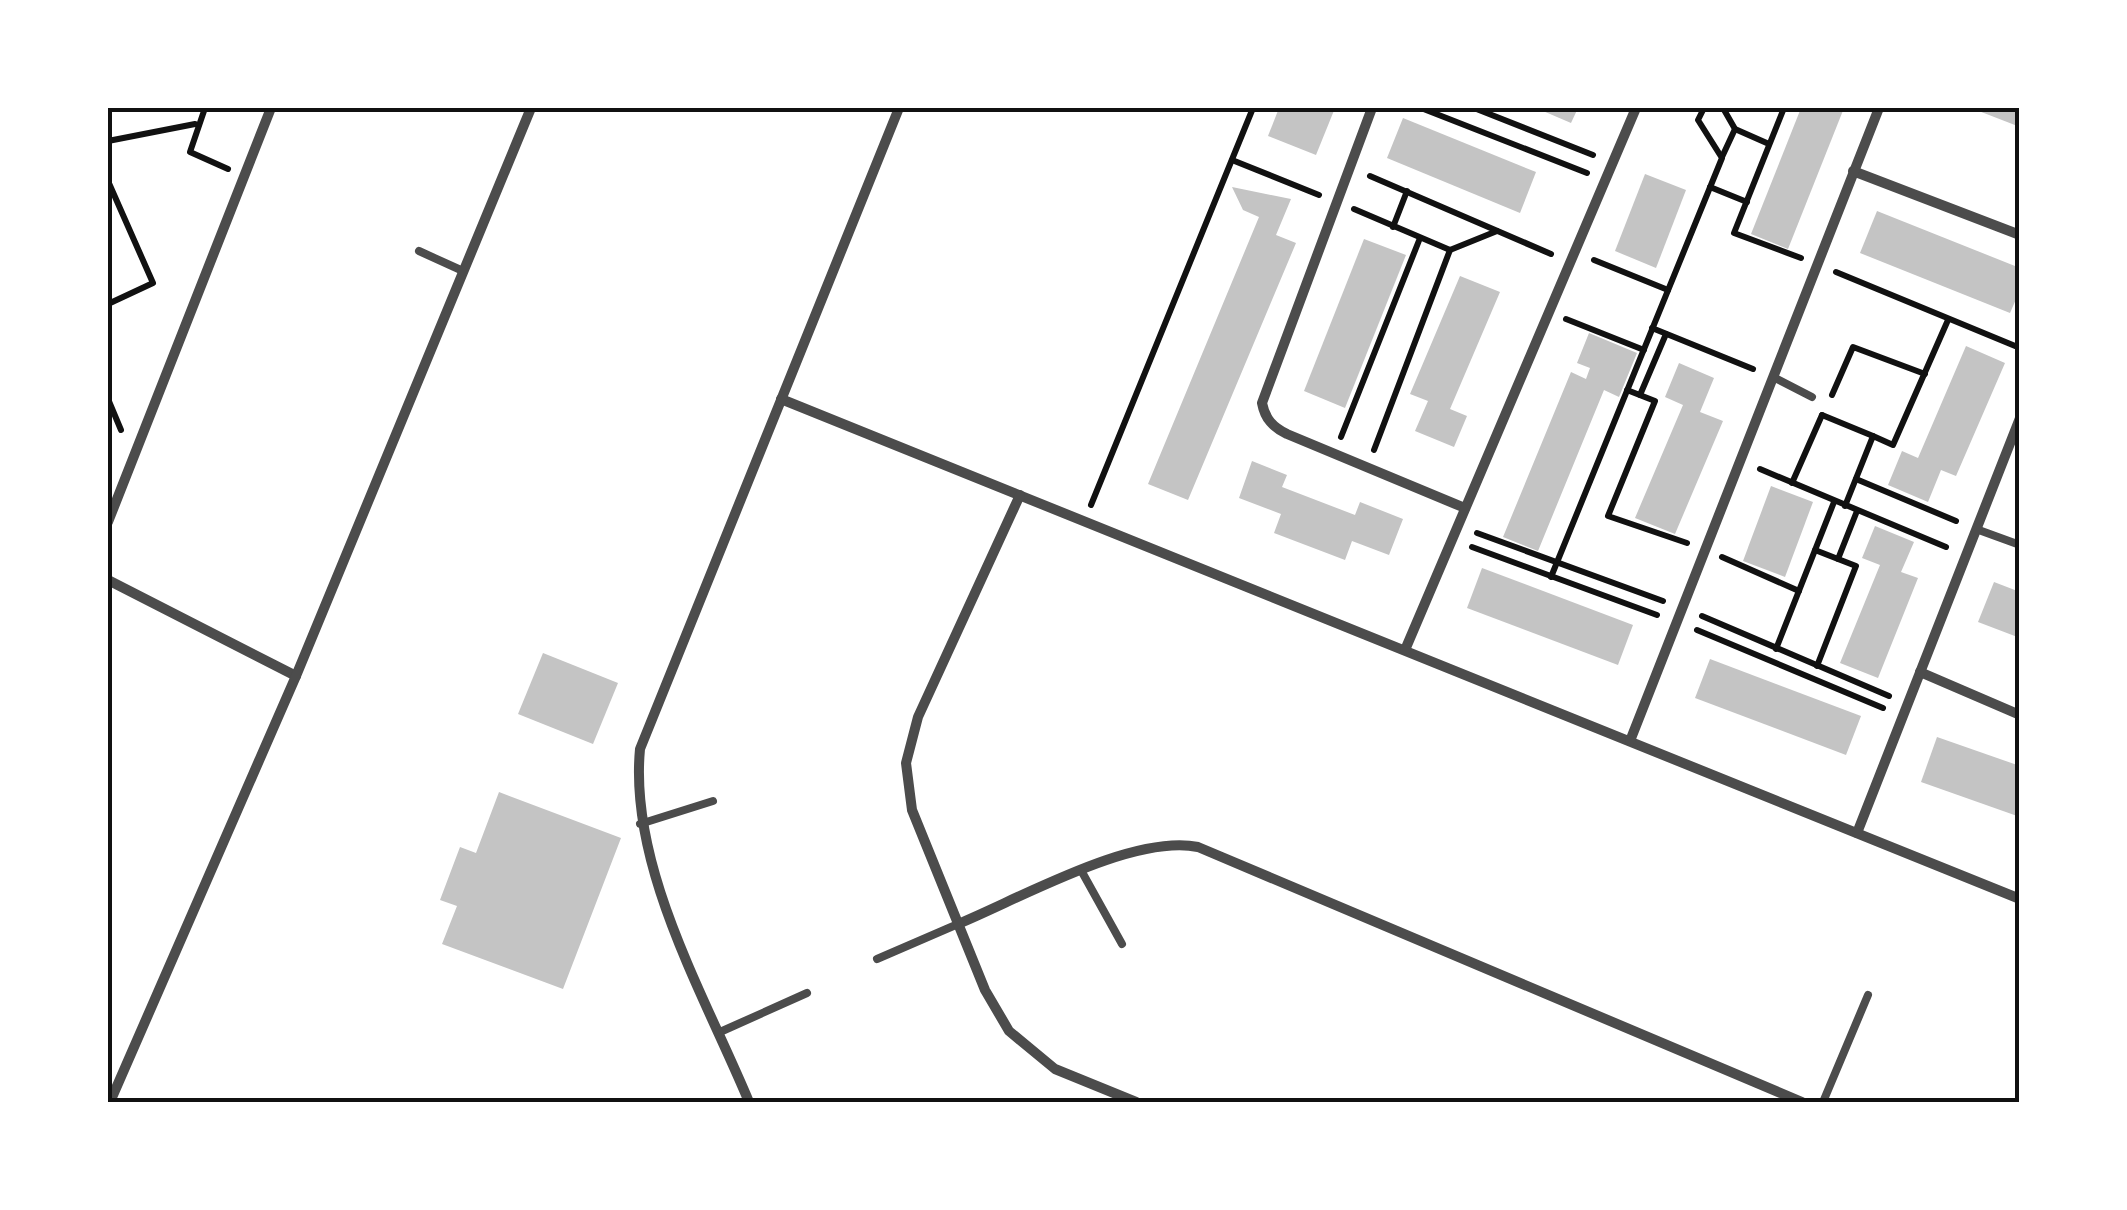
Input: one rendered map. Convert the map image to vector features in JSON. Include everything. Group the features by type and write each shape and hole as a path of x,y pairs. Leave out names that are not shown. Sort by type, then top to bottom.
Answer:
{"street":[{"path":"108,522 271,108"},
{"path":"110,1102 296,676 531,108"},
{"path":"749,1102 652,871 640,824 640,748 899,108"},
{"path":"1372,108 1262,403 1276,429 1465,508"},
{"path":"1405,650 1636,108"},
{"path":"1630,741 1879,108"},
{"path":"1853,171 2020,235"},
{"path":"781,399 2020,898"},
{"path":"1858,833 2020,418"},
{"path":"1020,495 918,717 906,764 912,810 996,1012 1022,1046 1055,1069 1136,1102"},
{"path":"108,580 296,676"},
{"path":"1920,672 2020,715"},
{"path":"958,924 1148,846 1198,847 1802,1102"}],"lane":[{"path":"420,251 463,271"},
{"path":"1772,377 1812,396"},
{"path":"1976,530 2020,544"},
{"path":"640,824 713,802"},
{"path":"1082,872 1122,944"},
{"path":"877,959 958,924"},
{"path":"720,1032 807,993"},
{"path":"1823,1102 1868,996"}],"path":[{"path":"204,108 190,152 245,174"},
{"path":"1085,521 1253,108"},
{"path":"1421,108 1440,111 1605,180"},
{"path":"1474,108 1612,162"},
{"path":"1704,108 1698,120 1722,158"},
{"path":"1723,108 1735,129 1770,144"},
{"path":"1784,108 1734,233 2020,348"},
{"path":"108,141 196,124"},
{"path":"1551,578 1735,129"},
{"path":"1232,160 1450,250 1497,231"},
{"path":"1350,168 1497,231 1668,290"},
{"path":"108,181 154,283 108,304"},
{"path":"1710,187 1747,202"},
{"path":"1393,227 1407,191"},
{"path":"1335,454 1420,238"},
{"path":"1367,467 1450,250"},
{"path":"1549,312 1644,350"},
{"path":"1822,415 1893,444 1948,320"},
{"path":"1652,328 1772,377"},
{"path":"1640,396 1666,334"},
{"path":"1853,347 1925,374"},
{"path":"1627,390 1654,401 1608,516 1705,549 1799,591"},
{"path":"1845,506 1873,436"},
{"path":"1740,460 1966,556"},
{"path":"1856,479 1976,530"},
{"path":"1776,649 1834,502"},
{"path":"1838,559 1857,511"},
{"path":"1458,526 1682,608 1908,704"},
{"path":"1452,539 1676,622 1903,716"},
{"path":"1815,550 1856,566 1817,666"},
{"path":"1792,672 1797,658"}],"building":[{"path":"1279,108 1335,108 1316,155 1268,136"},
{"path":"1536,108 1578,108 1571,123"},
{"path":"1801,108 1844,108 1788,249 1751,234"},
{"path":"1971,108 2020,108 2020,127"},
{"path":"1403,118 1536,172 1520,213 1387,158"},
{"path":"1645,174 1686,190 1656,268 1615,251"},
{"path":"1232,187 1291,199 1276,235 1296,243 1188,500 1148,484 1259,217 1243,210"},
{"path":"1877,211 2020,268 2020,290 2010,313 1860,253"},
{"path":"1364,239 1406,255 1345,408 1304,391"},
{"path":"1460,276 1500,292 1450,409 1467,416 1454,447 1415,431 1428,401 1410,394"},
{"path":"1589,333 1637,353 1619,397 1604,390 1538,551 1503,537 1571,372 1586,379 1590,368 1577,363"},
{"path":"1966,346 2005,363 1956,476 1941,470 1928,502 1888,485 1902,451 1918,458"},
{"path":"1679,363 1714,378 1700,412 1723,421 1675,534 1635,518 1683,405 1665,397"},
{"path":"1252,461 1287,475 1282,487 1355,515 1360,502 1403,519 1389,555 1352,541 1345,560 1274,533 1281,514 1239,498"},
{"path":"1771,486 1813,502 1785,577 1743,561"},
{"path":"1875,526 1914,542 1901,572 1918,578 1878,678 1840,663 1880,565 1862,558"},
{"path":"1482,568 1633,625 1618,665 1467,608"},
{"path":"1994,582 2020,592 2020,638 1978,622"},
{"path":"543,653 618,683 593,744 518,714"},
{"path":"1710,659 1861,716 1846,755 1695,698"},
{"path":"1937,737 2020,766 2020,817 1921,782"},
{"path":"499,792 621,838 563,989 442,944 457,906 440,900 460,847 476,853"}]}
